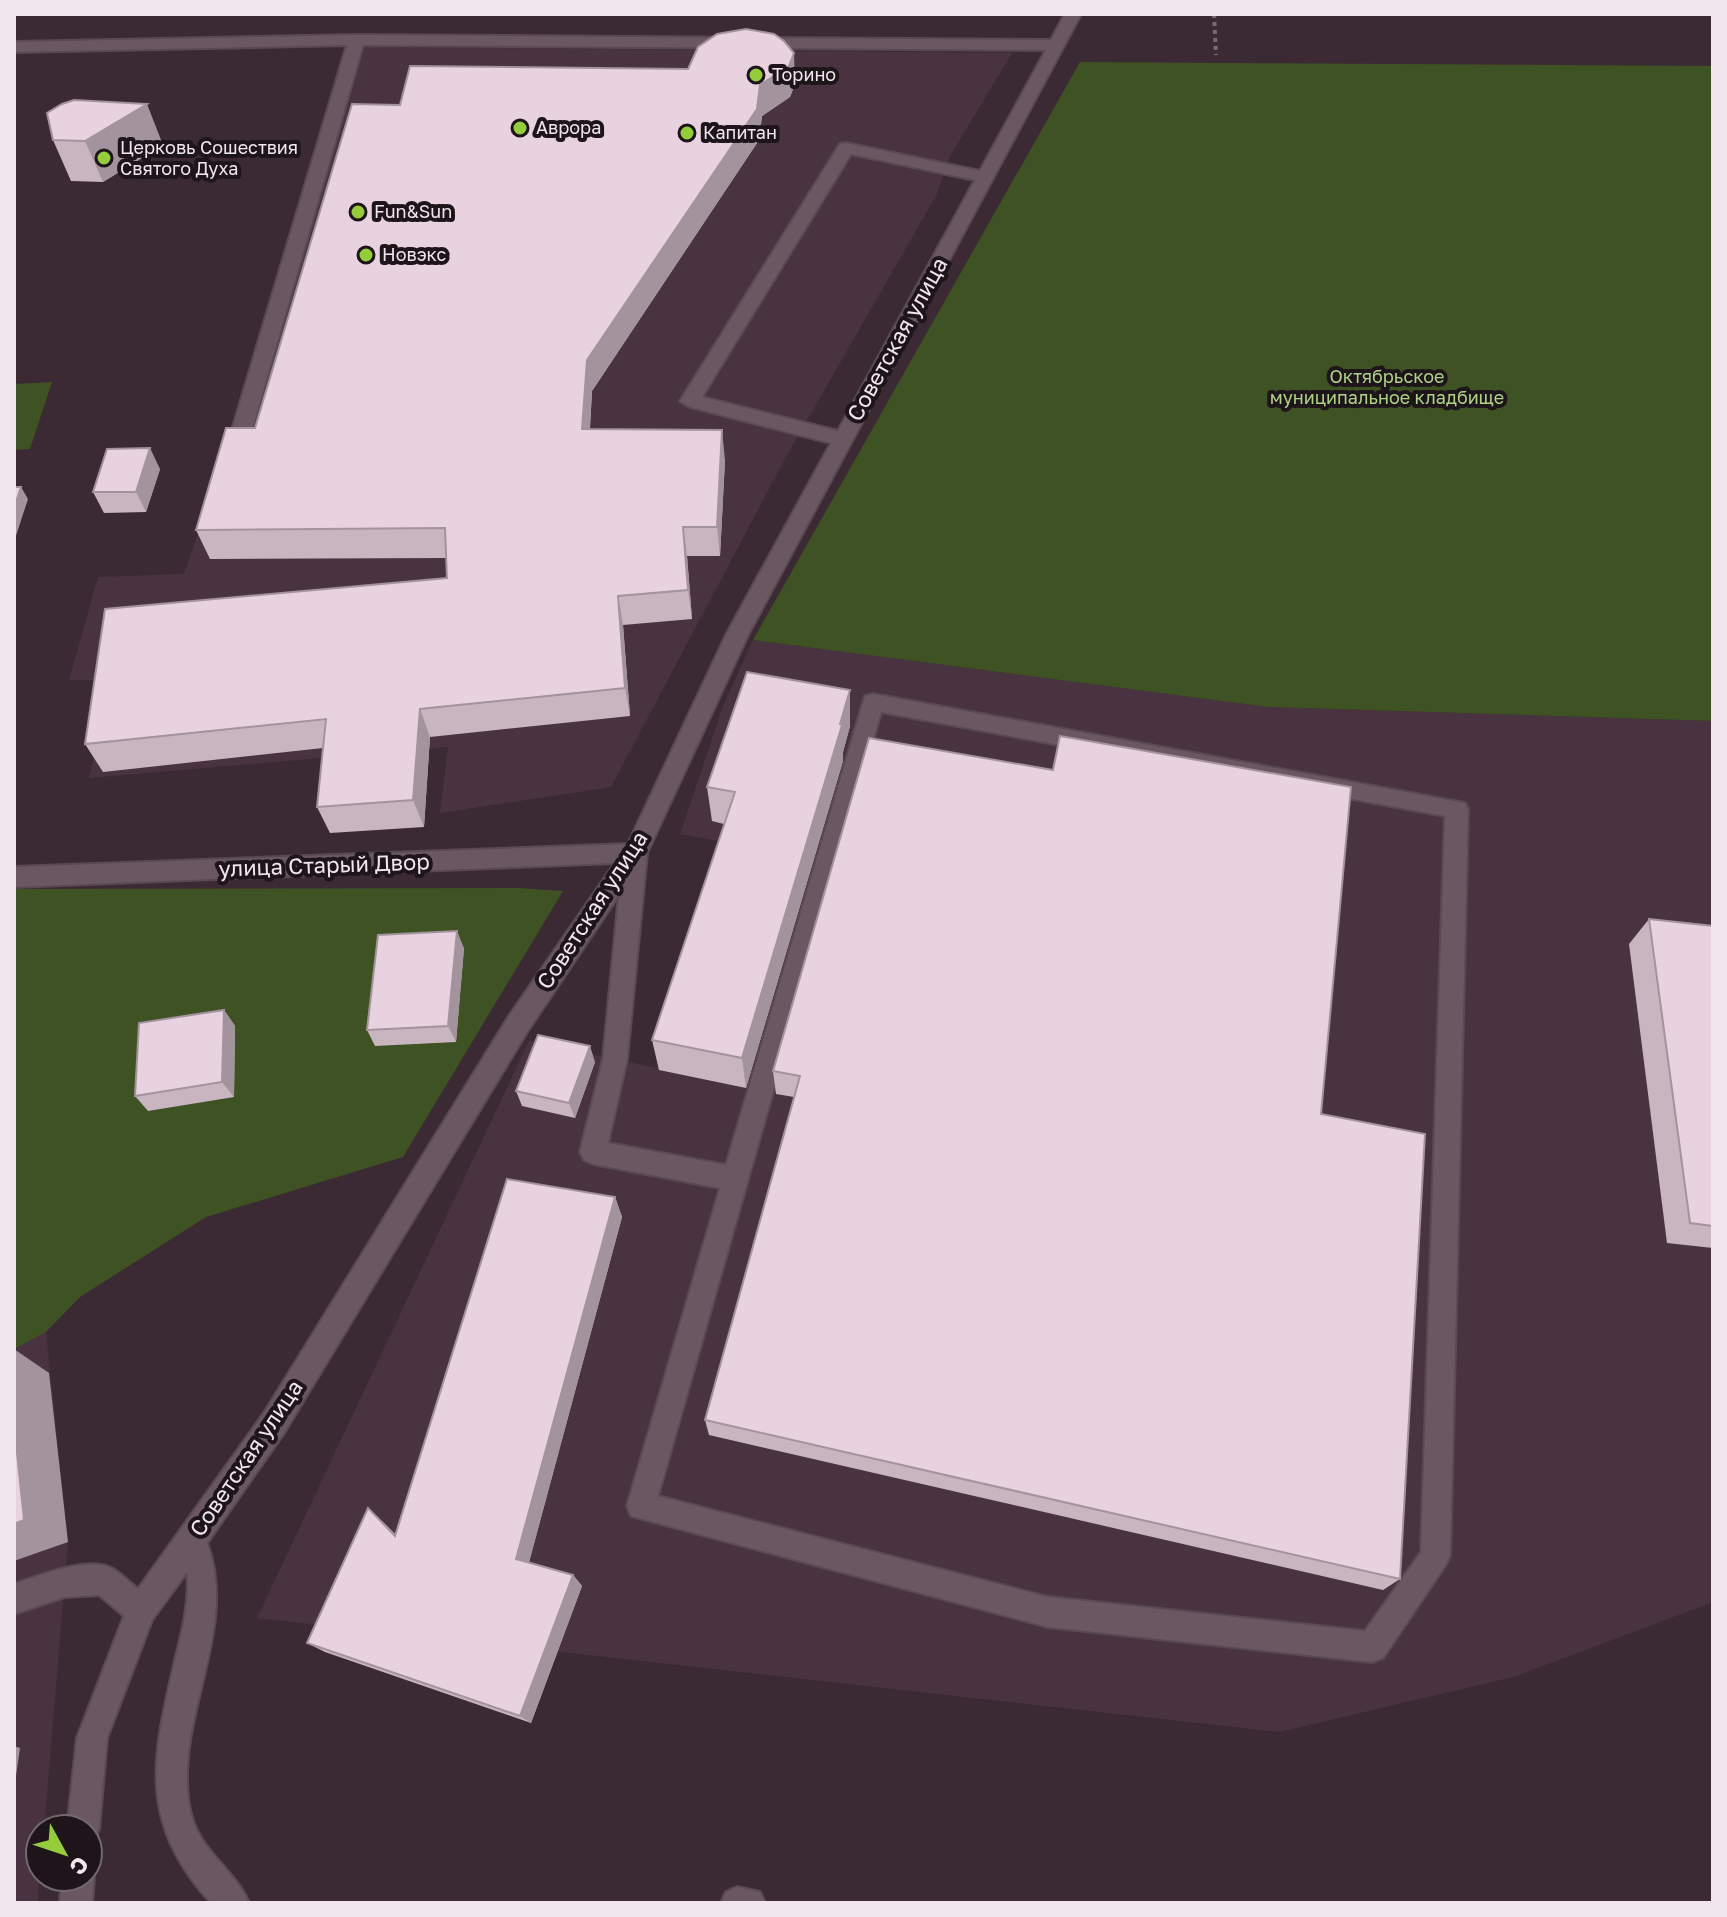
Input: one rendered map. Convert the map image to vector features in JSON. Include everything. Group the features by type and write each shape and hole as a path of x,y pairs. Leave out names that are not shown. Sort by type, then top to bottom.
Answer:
{"street":[{"name":"Советская улица","path":"85,1813 92,1738 141,1611 274,1423 518,1024 635,853 737,635 1073,14"},
{"path":"239,440 356,40"},
{"path":"14,47 356,40 1055,45"},
{"path":"842,439 690,401 846,148 986,177"},
{"path":"873,702 1457,809 1435,1556 1372,1647 1048,1612 641,1506 736,1179 873,702"},
{"path":"635,853 615,1059 593,1152 736,1179"},
{"name":"улица Старый Двор","path":"14,877 635,853"},
{"path":"191,1540 201,1570 201,1613 169,1759 172,1813 203,1875 233,1903"},
{"path":"14,1599 65,1582 104,1580 141,1611"},
{"path":"737,1903 749,1903"}],"path":[{"path":"1214,14 1216,55"}],"shaded area":[{"path":"365,47 1012,53 950,156 937,194 787,455 611,787 440,813 448,747 89,778 111,680 69,680 98,577 184,574"},
{"path":"753,640 1268,707 1713,721 1713,1602 1513,1677 1279,1732 257,1618 529,1041 657,1068 730,843 680,834 723,706"},
{"path":"46,1332 68,1542 45,1813 24,1813 24,1893 38,1893 38,1903 14,1903 14,1349"}],"green space":[{"name":"Октябрьское муниципальное кладбище","path":"1080,62 1713,66 1713,721 1268,707 753,640"},
{"path":"52,382 30,449 14,450 14,384"},
{"path":"519,888 563,891 403,1157 206,1217 80,1297 46,1332 14,1349 14,889"}],"building":[{"path":"746,29 774,34 784,41 794,53 789,66 760,85 757,109 587,360 582,429 722,430 717,527 683,527 688,590 618,596 625,688 420,709 413,800 317,807 326,719 85,744 105,609 447,578 445,528 196,530 226,428 255,428 352,104 400,105 410,66 688,69 698,47 717,34"},
{"path":"74,100 147,104 85,141 53,140 47,113"},
{"path":"150,448 136,492 93,492 107,449"},
{"path":"14,487 21,487 14,508"},
{"path":"747,672 850,690 742,1058 652,1040 735,792 707,787"},
{"path":"1060,736 1351,787 1321,1114 1425,1134 1400,1579 705,1420 800,1076 773,1071 869,738 1053,770"},
{"path":"1649,919 1713,926 1713,1226 1690,1223"},
{"path":"457,931 448,1026 367,1030 378,935"},
{"path":"224,1010 222,1082 135,1096 139,1023"},
{"path":"538,1035 590,1046 569,1103 516,1091"},
{"path":"507,1179 615,1197 516,1559 573,1575 520,1716 307,1643 368,1508 395,1536"},
{"path":"14,1424 24,1520 14,1524"}],"place":[{"name":"Торино","path":"756,75"},
{"name":"Аврора","path":"520,128"},
{"name":"Капитан","path":"687,133"},
{"name":"Церковь Сошествия Святого Духа","path":"104,158"},
{"name":"Fun&Sun","path":"358,212"},
{"name":"Новэкс","path":"366,255"}]}
